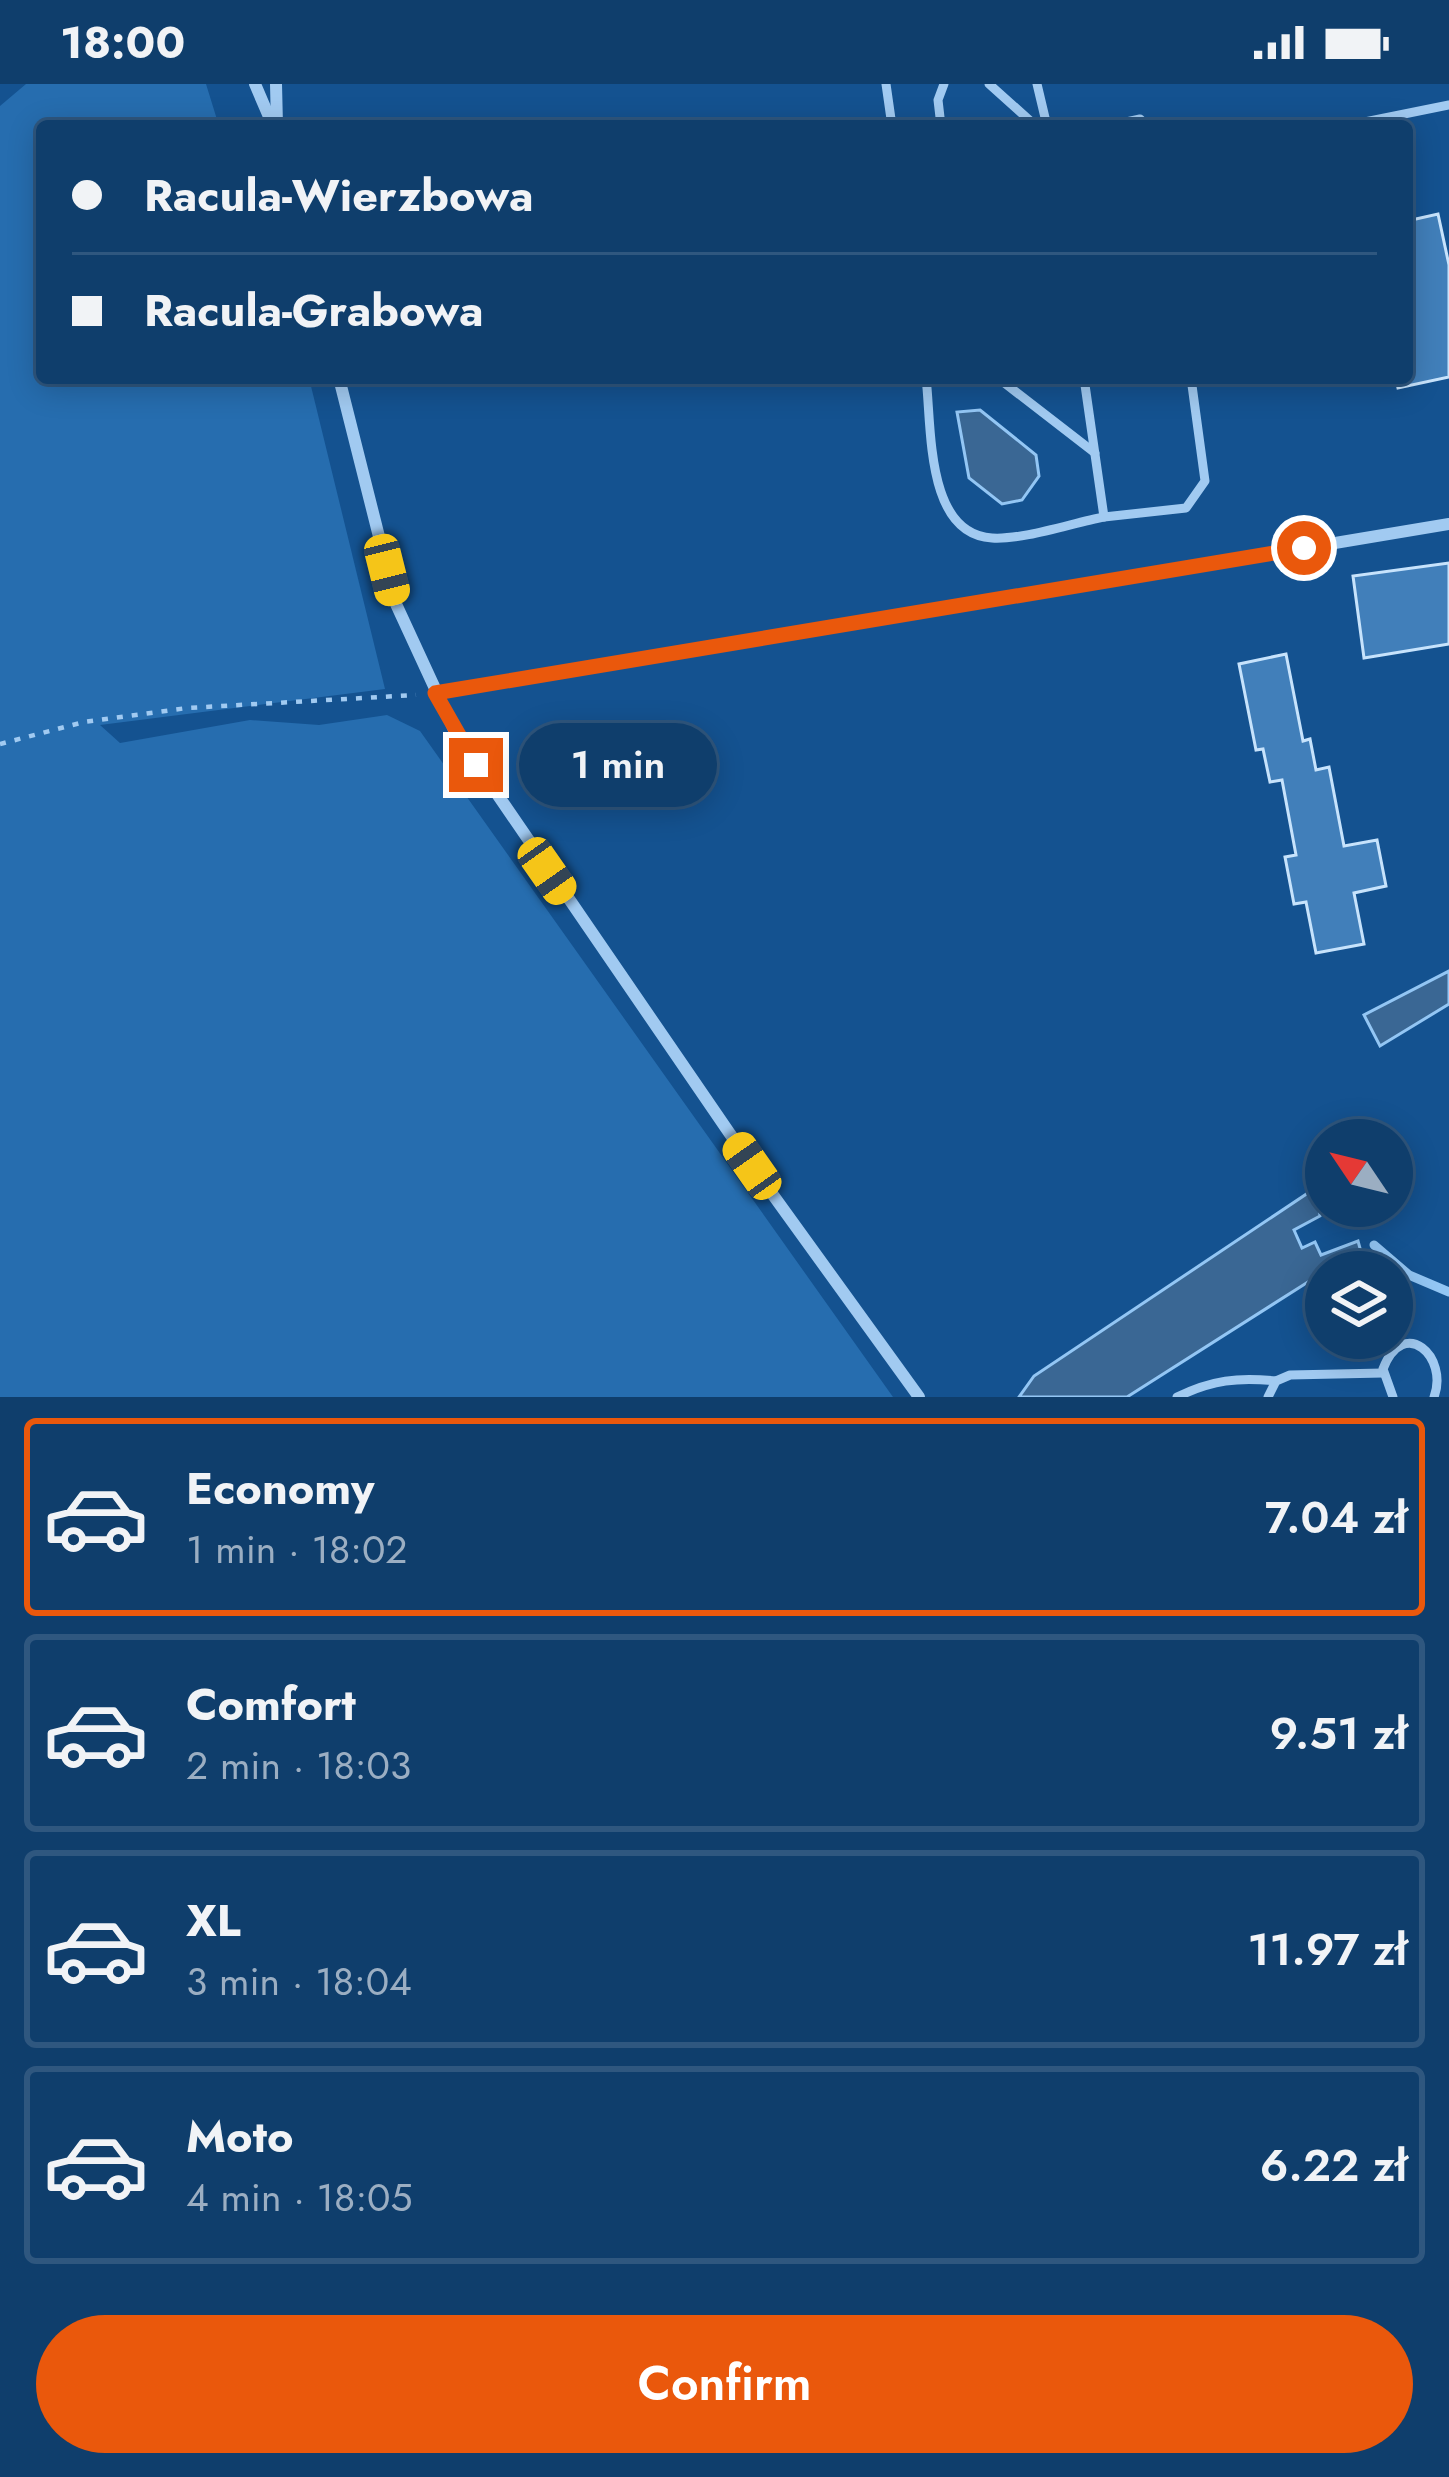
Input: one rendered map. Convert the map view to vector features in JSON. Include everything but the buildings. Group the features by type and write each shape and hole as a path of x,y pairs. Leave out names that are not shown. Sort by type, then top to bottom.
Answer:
{"street":[{"path":"255,84 272,120"},
{"path":"275,120 276,84"},
{"path":"341,384 396,604 435,693 495,797 919,1397"},
{"path":"435,693 1449,524"}],"lane":[{"path":"886,84 891,120"},
{"path":"940,120 938,100 944,84"},
{"path":"988,84 1029,120"},
{"path":"1037,84 1046,120"},
{"path":"1375,120 1449,105"},
{"path":"927,384 940,488 948,512 965,530 992,538 1186,508 1204,481 1192,384"},
{"path":"1006,384 1095,452"},
{"path":"1085,384 1104,518"},
{"path":"1393,1397 1383,1373 1387,1359 1401,1346 1430,1347 1445,1372 1434,1397"},
{"path":"1177,1397 1207,1382 1276,1381 1332,1371 1383,1373"},
{"path":"1268,1397 1276,1381"}],"path":[{"path":"0,744 84,722 187,708 435,693"}],"shaded area":[{"path":"26,84 206,84 217,120 36,120 36,384 310,384 385,689 100,725 120,743 250,720 319,725 387,715 420,731 893,1397 0,1397 0,106"},
{"path":"980,410 1036,455 1039,476 1022,500 1002,504 969,478 957,412"},
{"path":"1449,971 1449,1004 1380,1046 1364,1015"},
{"path":"1305,1195 1305,1224 1294,1230 1302,1248 1315,1242 1319,1251 1305,1251 1305,1284 1127,1397 1019,1397 1034,1376"},
{"path":"1358,1241 1361,1251 1332,1251"}],"waterway":[{"path":"1374,1245 1409,1275 1449,1292"}],"route":[{"path":"476,765 435,693 1304,548"}]}
